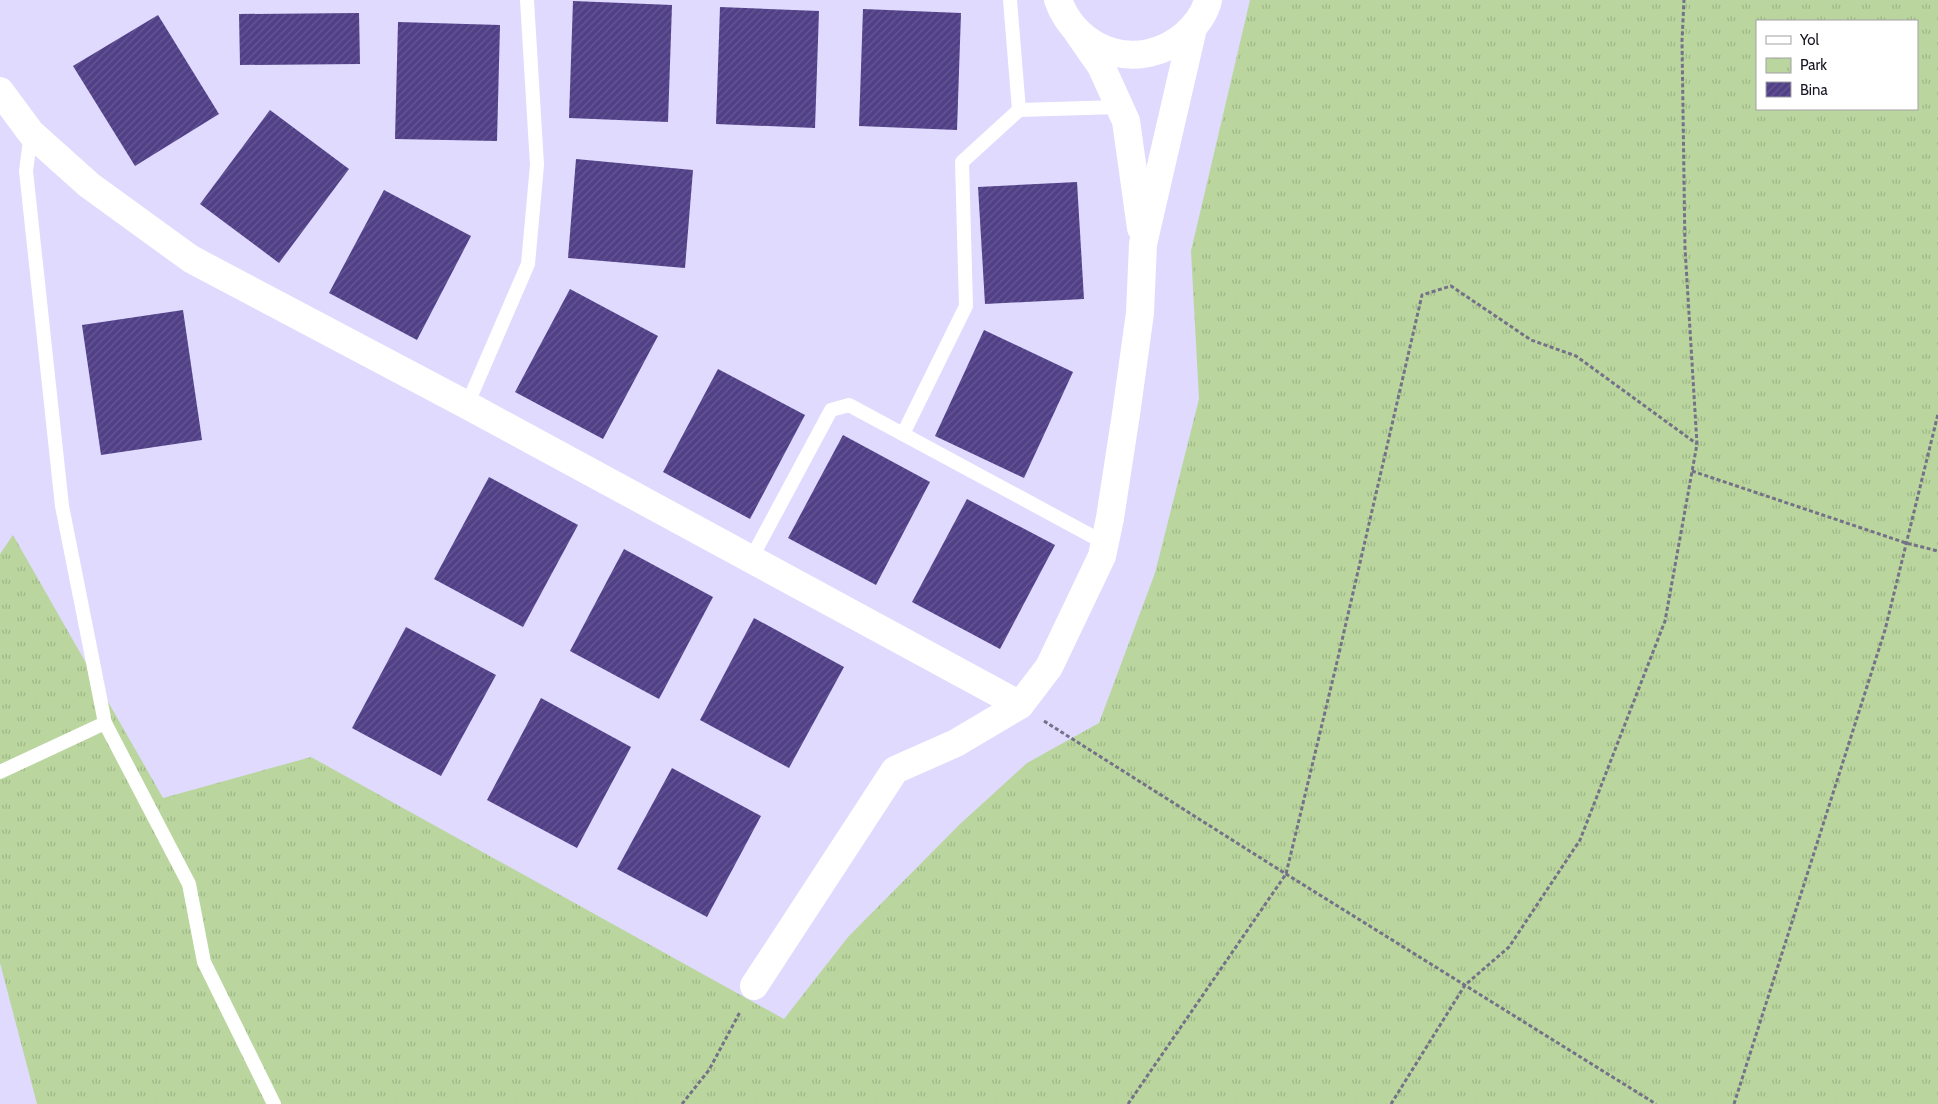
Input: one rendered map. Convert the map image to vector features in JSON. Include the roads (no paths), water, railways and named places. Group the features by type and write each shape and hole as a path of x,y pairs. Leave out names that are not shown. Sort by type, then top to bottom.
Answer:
{"street":[{"path":"1058,0 1063,14 1101,66 1126,122 1143,244"},
{"path":"1078,33 1099,48 1124,55 1150,54 1173,45 1192,28 1208,0"},
{"path":"754,986 895,770 956,743 1020,705 1049,667 1102,556 1110,518 1140,313 1143,244 1192,28"},
{"path":"0,91 31,134 89,184 191,259 467,404 1020,705"}],"lane":[{"path":"467,404 528,264 537,165 527,0"},
{"path":"1010,0 1019,110"},
{"path":"903,434 966,306 962,162 1019,110 1119,107"},
{"path":"31,134 26,171 62,506 106,723 190,884 204,962 274,1104"},
{"path":"751,559 831,410 849,405 1104,542"},
{"path":"0,772 106,723"}]}
